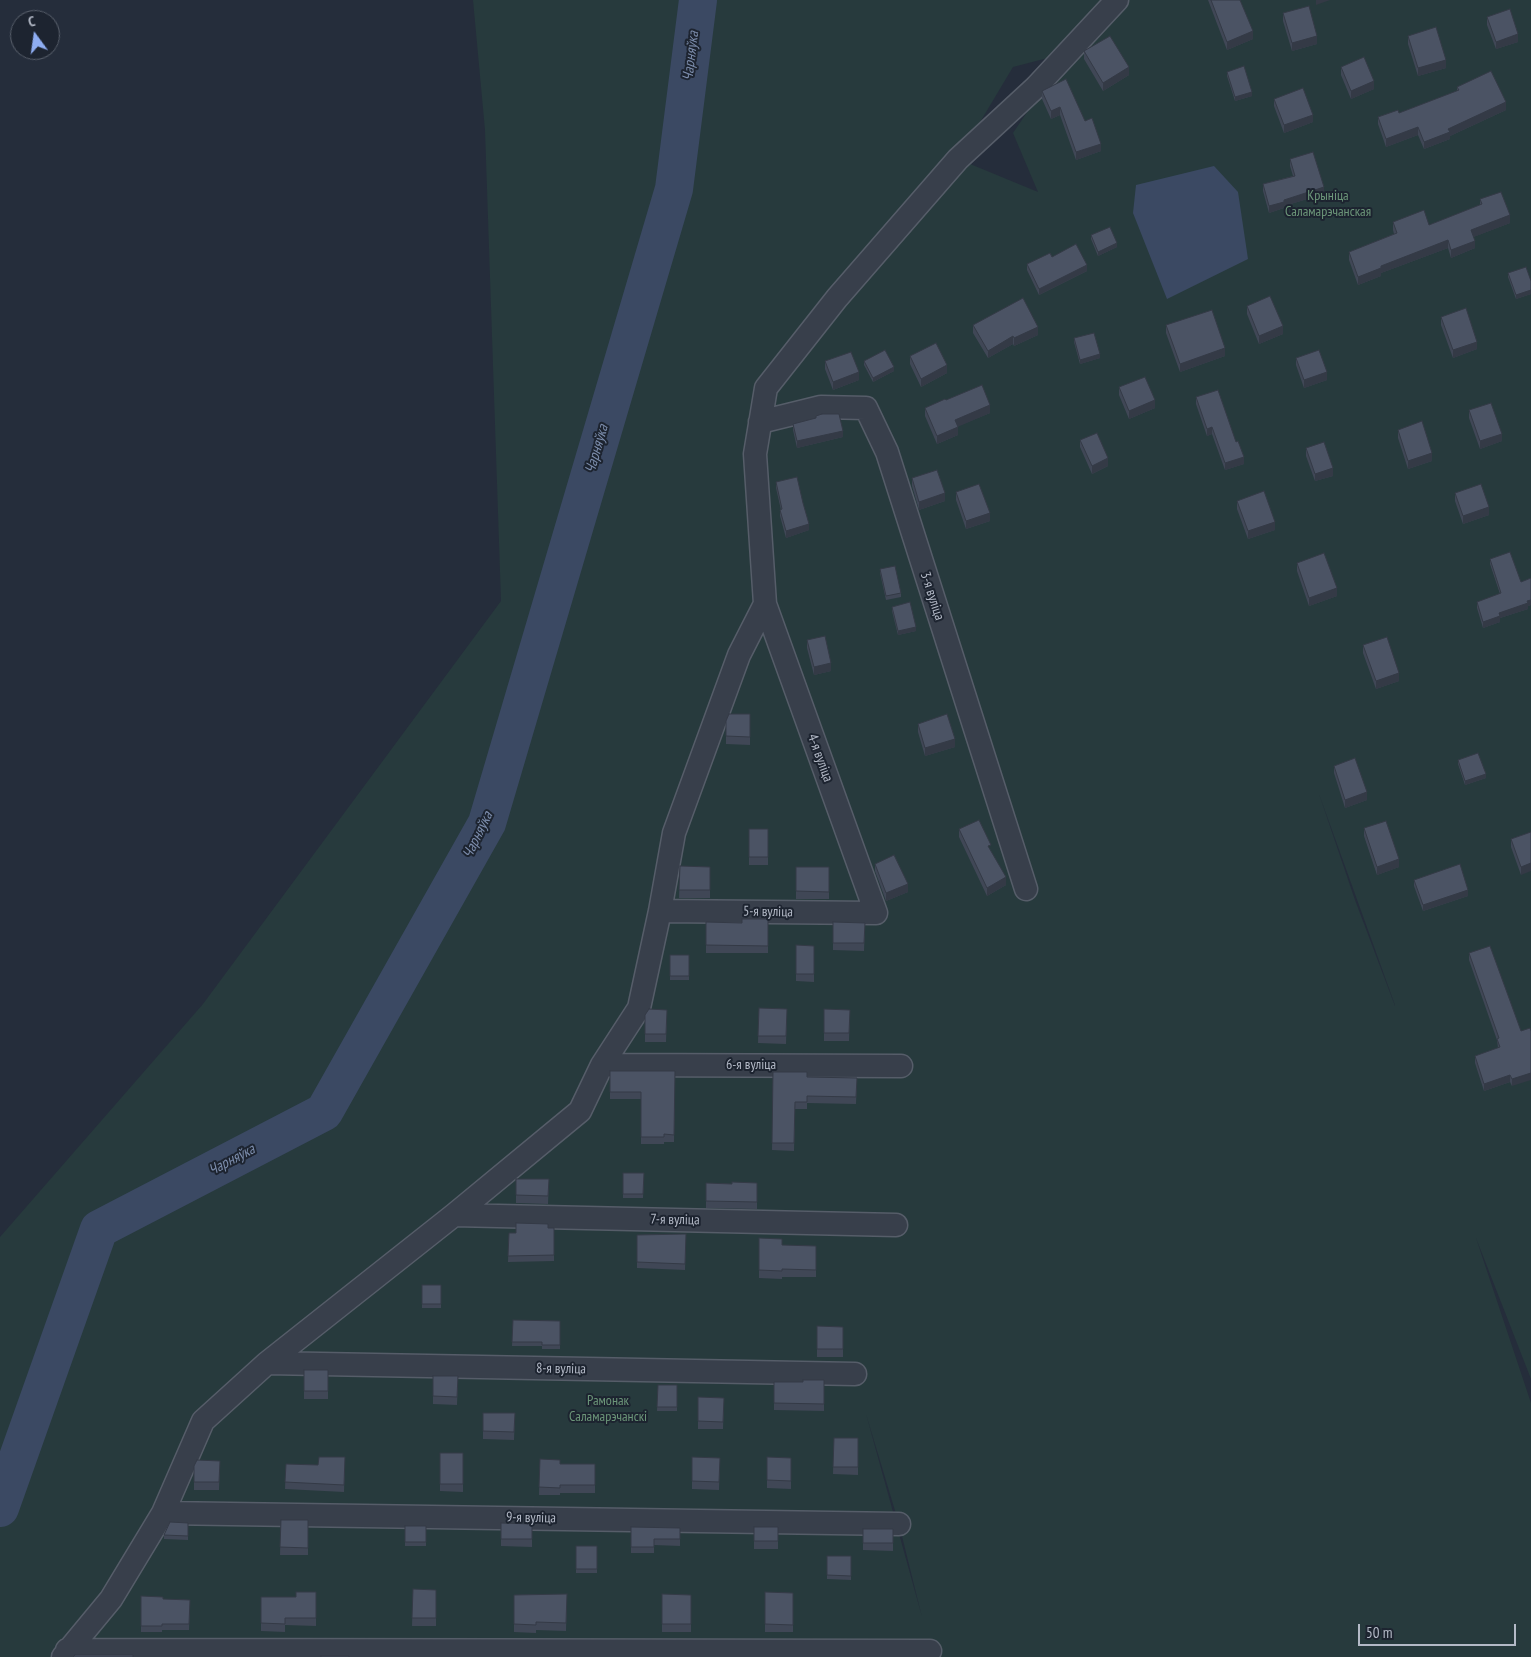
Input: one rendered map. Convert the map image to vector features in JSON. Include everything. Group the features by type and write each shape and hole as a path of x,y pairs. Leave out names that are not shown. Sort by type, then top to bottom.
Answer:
{"street":[{"path":"65,1654 111,1599 163,1513 203,1421 267,1363 454,1215 580,1111 602,1065 639,1008 660,911 674,833 739,655 765,604 755,454 766,388 837,298 958,159 1036,87 1117,0"},
{"name":"3-я вуліца","path":"760,422 821,407 866,408 887,452 1026,889"},
{"name":"4-я вуліца","path":"765,604 876,913"},
{"name":"5-я вуліца","path":"660,911 876,913"},
{"name":"6-я вуліца","path":"602,1065 901,1066"},
{"name":"7-я вуліца","path":"454,1215 896,1225"},
{"name":"8-я вуліца","path":"267,1363 855,1374"},
{"name":"9-я вуліца","path":"163,1513 899,1524"},
{"path":"65,1654 930,1651"}],"green space":[{"path":"473,0 1531,0 1531,1379 1476,1238 1531,1403 1531,1657 0,1657 0,1237 203,1004 501,601 485,130","holes":["1067,53 1013,133 1038,192 958,159 1013,67","1319,794 1395,1006 1355,900","866,1414 899,1524 922,1617"]}],"water":[{"path":"1214,166 1238,192 1248,259 1167,299 1133,213 1136,185"}],"building":[{"path":"1211,0 1240,0 1253,31 1227,42"},
{"path":"1309,6 1317,36 1292,43 1283,13"},
{"path":"1510,9 1518,34 1496,42 1487,17"},
{"path":"1436,27 1446,60 1418,68 1408,36"},
{"path":"1110,36 1129,67 1103,83 1084,51"},
{"path":"1364,57 1374,81 1351,91 1341,67"},
{"path":"1244,66 1252,92 1235,97 1227,72"},
{"path":"1491,71 1506,102 1448,129 1450,132 1424,142 1418,127 1386,139 1378,117 1398,110 1399,113 1459,90 1457,87"},
{"path":"1066,79 1085,121 1092,118 1101,144 1076,152 1060,107 1051,111 1042,91"},
{"path":"1303,88 1313,115 1284,125 1274,99"},
{"path":"1313,152 1324,187 1269,206 1263,184 1295,176 1290,159"},
{"path":"1501,192 1510,215 1471,230 1475,241 1451,250 1448,240 1358,277 1349,252 1397,233 1393,222 1424,210 1429,225 1482,204 1480,199"},
{"path":"1110,227 1117,243 1098,252 1091,235"},
{"path":"1076,244 1087,265 1039,289 1027,264 1050,253 1052,257"},
{"path":"1526,267 1531,281 1531,290 1516,295 1508,273"},
{"path":"1270,296 1283,326 1259,336 1247,306"},
{"path":"1023,298 1038,327 1014,338 1013,336 988,351 973,325"},
{"path":"1466,308 1477,342 1453,350 1441,317"},
{"path":"1212,310 1225,348 1180,364 1166,325"},
{"path":"1094,333 1100,354 1080,360 1074,338"},
{"path":"936,343 947,365 921,379 910,356"},
{"path":"885,350 894,367 873,378 864,361"},
{"path":"1319,350 1327,372 1304,380 1296,358"},
{"path":"851,352 859,372 833,382 825,361"},
{"path":"1145,377 1155,400 1129,411 1119,387"},
{"path":"982,385 990,405 955,420 958,427 937,436 925,408"},
{"path":"1218,390 1236,442 1238,441 1244,457 1225,463 1212,427 1207,429 1196,397"},
{"path":"1491,403 1502,434 1480,441 1469,410"},
{"path":"839,414 843,431 797,441 793,424 816,418 816,416"},
{"path":"1422,421 1432,453 1408,461 1398,430"},
{"path":"1097,433 1108,458 1092,466 1080,440"},
{"path":"1324,442 1333,468 1315,474 1306,448"},
{"path":"937,470 945,493 919,502 912,478"},
{"path":"797,477 809,524 786,531 780,510 782,509 776,482"},
{"path":"979,484 990,513 966,521 956,492"},
{"path":"1481,484 1489,507 1463,516 1455,493"},
{"path":"1264,491 1275,522 1248,531 1237,501"},
{"path":"1510,552 1521,582 1531,578 1531,600 1527,601 1528,603 1499,613 1500,616 1483,622 1477,602 1501,593 1490,559"},
{"path":"1324,553 1337,588 1309,598 1297,563"},
{"path":"895,566 901,593 886,596 880,569"},
{"path":"910,602 916,627 898,631 892,607"},
{"path":"825,636 831,663 814,667 807,640"},
{"path":"1387,637 1399,673 1376,681 1363,645"},
{"path":"729,714 750,714 750,737 726,736 726,721"},
{"path":"947,714 955,739 925,748 918,724"},
{"path":"1478,753 1486,774 1465,781 1458,760"},
{"path":"1355,758 1367,792 1345,800 1334,766"},
{"path":"979,820 991,845 988,846 1006,877 987,888 959,829"},
{"path":"1386,821 1399,859 1377,867 1364,828"},
{"path":"749,829 768,829 768,857 749,857"},
{"path":"1531,832 1531,863 1521,867 1511,839"},
{"path":"894,855 908,884 886,893 875,864"},
{"path":"1460,864 1468,890 1423,905 1414,880"},
{"path":"680,866 710,867 710,890 679,890"},
{"path":"796,867 829,867 829,892 796,891"},
{"path":"742,919 768,919 768,946 706,945 706,922 742,923"},
{"path":"833,922 865,923 864,943 833,943"},
{"path":"796,945 814,946 814,974 796,974"},
{"path":"1490,946 1521,1031 1530,1028 1531,1031 1531,1073 1512,1079 1510,1075 1484,1084 1475,1056 1500,1047 1497,1039 1499,1038 1469,953"},
{"path":"670,955 689,955 689,976 670,976"},
{"path":"759,1008 787,1009 786,1036 758,1036"},
{"path":"649,1009 667,1010 666,1034 645,1034 645,1015"},
{"path":"824,1009 850,1010 849,1033 824,1033"},
{"path":"610,1071 675,1071 674,1135 664,1134 664,1137 641,1137 641,1092 610,1092"},
{"path":"773,1072 807,1072 807,1077 857,1078 856,1097 807,1096 807,1102 795,1102 794,1143 772,1143"},
{"path":"623,1173 644,1173 643,1194 623,1194"},
{"path":"516,1179 549,1179 548,1196 516,1195"},
{"path":"732,1182 757,1183 757,1202 706,1201 706,1183 732,1184"},
{"path":"516,1223 548,1224 548,1228 554,1228 554,1255 508,1256 509,1233 516,1233"},
{"path":"686,1234 685,1264 637,1262 637,1235"},
{"path":"759,1238 782,1239 782,1245 816,1246 816,1270 759,1270"},
{"path":"422,1285 441,1285 441,1304 422,1304"},
{"path":"513,1320 560,1321 560,1345 542,1345 542,1342 512,1342"},
{"path":"817,1326 843,1327 843,1349 817,1349"},
{"path":"304,1370 328,1370 328,1391 304,1391"},
{"path":"433,1376 458,1376 457,1397 433,1396"},
{"path":"803,1380 824,1380 824,1404 774,1403 774,1382 803,1382"},
{"path":"658,1385 677,1385 677,1407 657,1407"},
{"path":"698,1397 724,1398 723,1422 698,1421"},
{"path":"483,1413 515,1413 514,1432 483,1431"},
{"path":"834,1438 858,1438 858,1467 833,1467"},
{"path":"440,1453 463,1453 463,1484 440,1484"},
{"path":"319,1457 345,1457 344,1485 285,1482 286,1464 318,1465"},
{"path":"692,1457 720,1458 719,1482 692,1481"},
{"path":"767,1457 791,1458 791,1481 767,1480"},
{"path":"540,1459 560,1460 560,1464 595,1464 595,1485 560,1485 560,1488 539,1487"},
{"path":"197,1460 220,1461 219,1482 194,1482 194,1466"},
{"path":"281,1520 308,1520 308,1548 280,1547"},
{"path":"170,1522 188,1523 188,1536 164,1535"},
{"path":"501,1523 532,1524 532,1539 501,1539"},
{"path":"405,1526 426,1526 426,1542 405,1542"},
{"path":"631,1527 680,1528 680,1539 654,1539 654,1547 631,1547"},
{"path":"754,1527 778,1527 778,1541 754,1541"},
{"path":"863,1529 893,1529 893,1543 863,1543"},
{"path":"576,1546 597,1546 597,1569 576,1569"},
{"path":"827,1556 851,1556 851,1576 827,1575"},
{"path":"413,1589 436,1590 436,1618 412,1618"},
{"path":"296,1592 316,1592 316,1618 285,1618 285,1624 261,1623 261,1597 296,1597"},
{"path":"765,1592 793,1593 793,1625 765,1624"},
{"path":"567,1594 566,1623 536,1622 536,1625 514,1624 514,1595"},
{"path":"662,1594 691,1595 691,1624 662,1624"},
{"path":"141,1596 190,1600 189,1624 141,1626"},
{"path":"75,1655 133,1655 133,1657 73,1657"},
{"path":"349,1656 349,1657 321,1657"}],"waterway":[{"name":"Чарняўка","path":"0,1508 99,1229 324,1112 487,823 674,189 698,0"}],"park label":[{"name":"Крыніца Саламарэчанская","path":"1328,204"},
{"name":"Рамонак Саламарэчанскі","path":"608,1409"}]}
